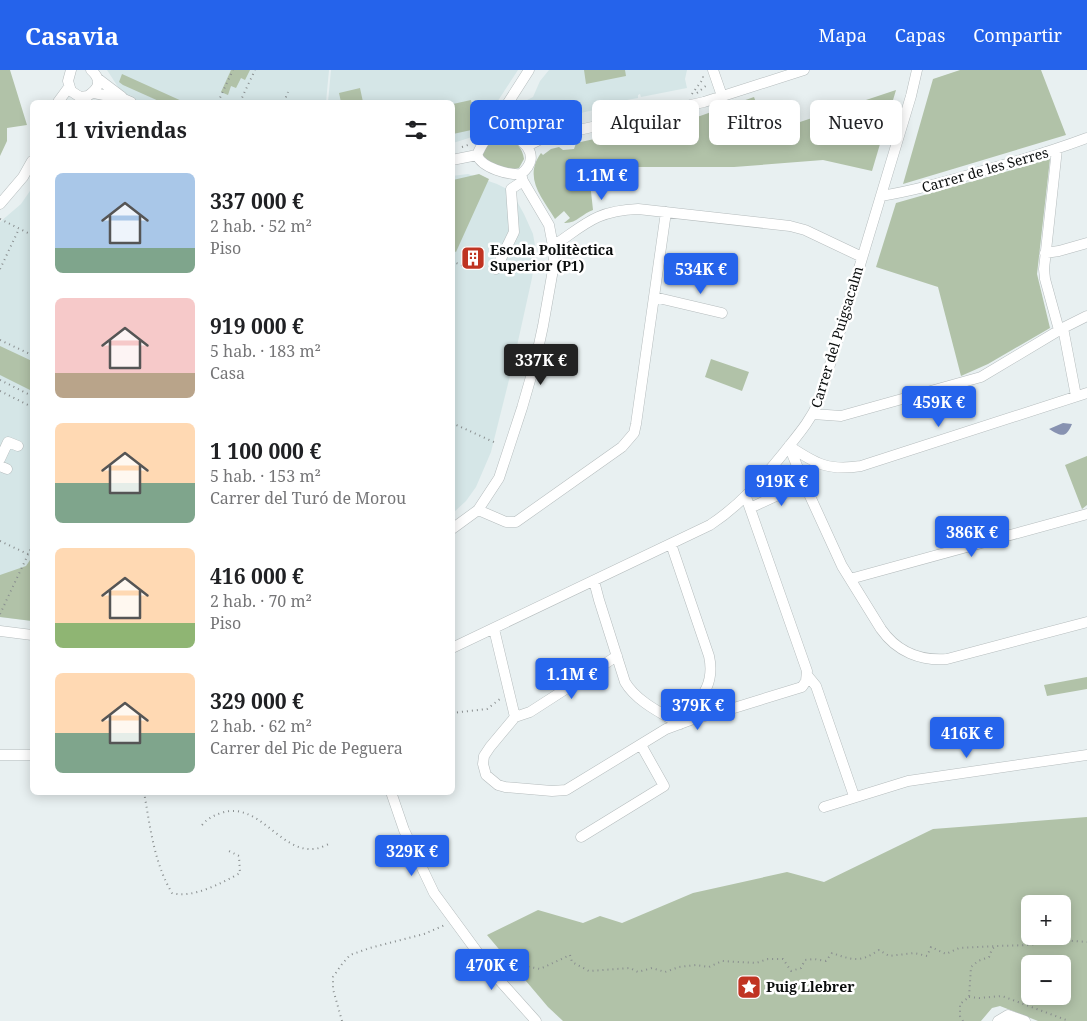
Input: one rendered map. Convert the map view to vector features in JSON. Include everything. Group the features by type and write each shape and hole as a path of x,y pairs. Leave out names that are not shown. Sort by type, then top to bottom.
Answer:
{"street":[{"path":"510,100 529,70"},
{"path":"713,70 722,96"},
{"path":"496,269 514,232 511,189 525,171 530,156 527,146 543,138 674,109 804,70"},
{"name":"Carrer del Puigsacalm","path":"455,647 710,525 746,497 802,432 819,401 911,96 917,70"},
{"path":"59,100 69,87 72,72"},
{"path":"82,100 91,94 98,84 94,74"},
{"path":"94,74 127,100"},
{"path":"69,87 77,96 91,94 123,100"},
{"name":"Carrer de les Serres","path":"881,196 945,182 1057,149 1087,138"},
{"path":"455,159 477,155 483,145"},
{"path":"1057,149 1045,253 1045,279 1061,329 1076,396"},
{"path":"455,527 478,510 499,478 535,363 554,264 549,225 522,177 496,170 482,162 477,155"},
{"path":"0,204 7,198 30,165"},
{"path":"553,246 587,221 605,213 638,209 790,226 805,230 862,258"},
{"path":"478,510 506,522 516,522 622,447 629,440 636,424 666,212"},
{"path":"1045,253 1087,243"},
{"path":"654,297 722,314"},
{"path":"813,414 841,416 981,377 1061,329 1087,316"},
{"path":"789,446 810,461 821,466 861,466 1087,393"},
{"path":"0,459 8,442 18,446"},
{"path":"789,446 842,566 888,638 907,652 928,659 948,659 1087,622"},
{"path":"750,508 804,483"},
{"path":"746,497 807,675 816,686 854,796"},
{"path":"850,579 1087,514"},
{"path":"671,544 709,656 712,673 701,697 680,724"},
{"path":"594,581 598,600 625,682 630,690 660,713 680,724"},
{"path":"494,629 515,717"},
{"path":"0,631 30,635"},
{"path":"616,656 530,712 515,717 484,756 483,764 486,776 505,788 566,790 666,729 802,688 806,682 807,675"},
{"path":"581,837 664,786 641,745"},
{"path":"0,755 30,755"},
{"path":"824,807 854,796 908,781 1087,755"},
{"path":"391,795 418,862 434,893 492,972 536,1021"},
{"path":"998,1021 1008,1015 1025,1021"}],"path":[{"path":"219,100 233,70"},
{"path":"241,100 255,70"},
{"path":"689,97 704,79 703,70"},
{"path":"285,100 288,92"},
{"path":"0,219 30,234"},
{"path":"0,269 19,229"},
{"path":"455,262 463,266"},
{"path":"0,340 30,354"},
{"path":"0,380 30,395"},
{"path":"0,391 30,405"},
{"path":"455,424 496,443"},
{"path":"0,541 28,554"},
{"path":"0,614 30,550"},
{"path":"455,713 488,708 496,703 508,689"},
{"path":"145,795 158,862 166,884 172,893 180,895 189,894 223,883 240,873 239,856 227,850"},
{"path":"202,824 208,817 229,810 250,814 293,845 312,849 332,843"},
{"path":"342,1021 333,989 333,977 350,955 424,934 444,925 452,918"},
{"path":"492,972 520,965 540,969 570,956 572,962 589,971 630,968 638,972 652,968 665,972 679,967 696,965 709,967 722,961 756,963 768,959 783,960 791,971 801,968 805,960 826,961 832,953 852,960 870,956 879,950 889,956 914,953 927,956 931,947 946,954 959,948 1030,945 1060,940 1087,942"},
{"path":"969,997 971,967 978,961 989,957 992,949 996,946"},
{"path":"962,1021 960,1004 969,997 1002,996 1069,1021"}],"shaded area":[{"path":"107,70 329,70 326,100 117,100 120,90"},
{"path":"331,70 518,70 498,100 470,100 470,137 455,142 455,100 328,100"},
{"path":"549,70 687,70 685,79 687,88 641,97 640,94 638,98 627,100 592,100 592,110 582,113 582,100 527,100 533,97 540,81"},
{"path":"468,174 511,191 533,234 536,251 513,364 491,452 476,487 466,501 455,511 455,176"},
{"path":"30,191 30,621 0,617 0,222 21,204"}],"green space":[{"path":"0,70 10,70 27,125 7,128 7,141 0,156"},
{"path":"231,70 250,70 245,80 241,78 236,88 231,86 228,95 221,92"},
{"path":"584,70 625,70 626,76 586,84"},
{"path":"960,70 1041,70 1066,135 903,184 933,79"},
{"path":"122,74 180,100 157,100 119,82"},
{"path":"360,88 363,100 341,100 339,93"},
{"path":"896,90 893,100 866,100"},
{"path":"470,100 470,130 455,134 455,104"},
{"path":"709,113 709,145 800,145 800,122 810,119 810,145 880,145 872,171 823,160 734,167 627,167 589,173 593,210 568,223 564,223 570,218 564,211 555,219 540,195 534,179 536,162 541,153 543,155 551,149 559,147 563,150 574,149 575,145 582,145 582,142 592,140 592,145 699,145 699,116"},
{"path":"486,145 518,145 524,159 519,168 510,170 485,160 481,153"},
{"path":"1050,159 1037,274 1050,328 988,364 961,376 938,287 876,267 896,203"},
{"path":"479,174 489,179 456,252 455,252 455,180"},
{"path":"0,346 30,360 30,390 0,375"},
{"path":"711,359 749,372 742,391 705,377"},
{"path":"1087,456 1087,505 1082,509 1065,465"},
{"path":"30,560 30,621 0,617 0,575 26,566"},
{"path":"1087,677 1087,689 1047,696 1044,685"},
{"path":"1087,817 1087,1021 1038,1021 1000,1006 992,1008 981,1021 563,1021 548,1007 487,935 538,910 583,923 600,916 622,923 693,893 787,872 824,882 933,829"}],"water":[{"path":"685,272 707,276 705,287 683,282"},
{"path":"1063,423 1072,424 1066,434 1060,435 1049,429"}],"place":[{"name":"Escola Politèctica Superior (P1)","path":"473,258"},
{"name":"Puig Llebrer","path":"749,987"}]}
